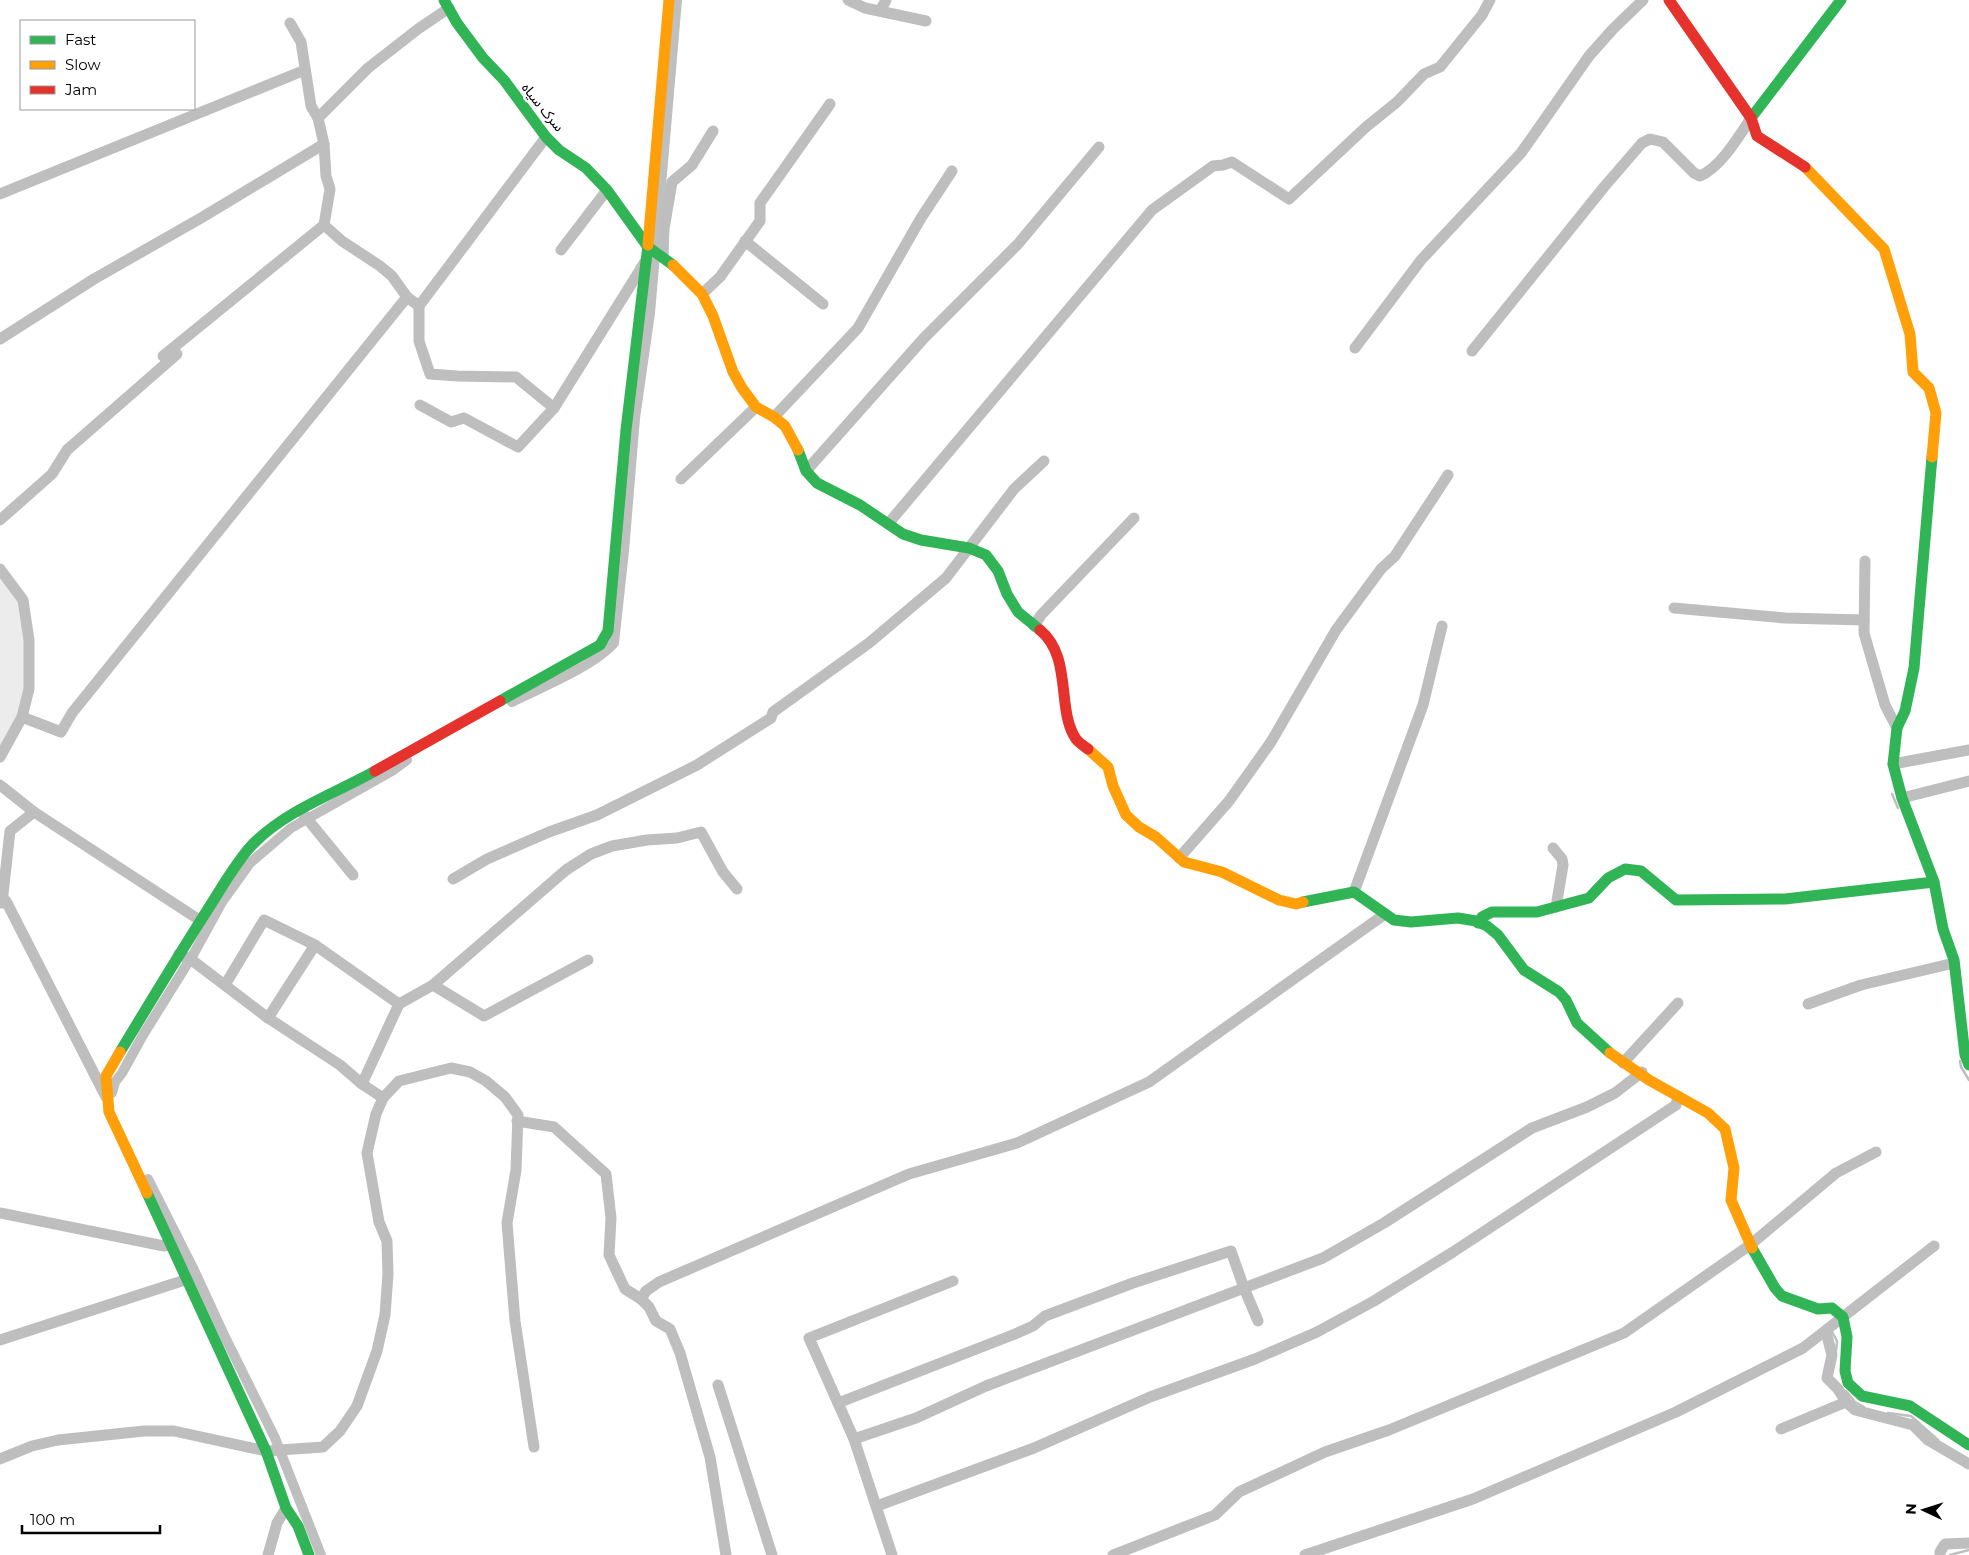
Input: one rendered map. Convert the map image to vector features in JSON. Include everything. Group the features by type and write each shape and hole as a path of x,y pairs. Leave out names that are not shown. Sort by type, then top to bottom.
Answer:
{"street":[{"path":"656,252 669,0"},
{"path":"848,0 865,8 926,21"},
{"path":"880,11 886,0"},
{"path":"888,524 1152,210 1213,166 1232,162 1288,199 1366,127 1397,102 1424,74 1440,67 1482,15 1490,0"},
{"path":"1355,348 1421,260 1521,153 1589,56 1613,29 1644,0"},
{"path":"1669,0 1751,118 1758,136 1806,168 1884,249 1910,334 1913,372 1929,388 1936,412 1914,668 1905,711 1897,728 1893,764 1954,963 1965,1055 1969,1065"},
{"path":"1472,351 1642,143 1650,139 1663,142 1694,173 1700,176 1706,173 1731,148 1751,118 1840,0"},
{"path":"318,118 368,68 418,29 446,4"},
{"name":"سرک سیاه","path":"446,4 457,23 483,58 504,80 546,137 559,150 586,168 607,190 656,252 702,294 713,316 733,372 756,407"},
{"path":"164,356 324,225 330,188 326,176 324,144 318,118 311,106 301,42 290,23"},
{"path":"0,194 305,70"},
{"path":"702,294 720,277 760,221 760,203 830,104"},
{"path":"420,405 451,422 464,418 518,447 554,408 646,260 656,252 664,229 672,182 692,165 713,131"},
{"path":"546,137 419,306 419,341 430,374 516,377 554,408"},
{"path":"0,339 94,279 201,218 324,144"},
{"path":"806,471 924,338 1018,244 1099,147"},
{"path":"774,417 858,328 921,218 952,171"},
{"path":"561,250 607,190"},
{"path":"324,225 342,241 392,276 407,297 419,306"},
{"path":"745,241 823,304"},
{"path":"310,1555 298,1526 286,1508 276,1450 188,1279 109,1112 107,1099 109,1083 106,1076 186,957 201,921 226,881 253,844 276,825 304,815 368,775 600,645 608,631 626,430 646,260"},
{"path":"22,717 61,732 72,713 407,297"},
{"path":"0,520 52,474 68,450 196,338"},
{"path":"681,479 756,407 785,426 794,439 806,471 817,483 860,504 903,534 921,540 969,548 986,555 998,571 1007,594 1018,612 1046,635 1058,658 1064,684 1068,719 1076,739 1108,767 1113,786 1126,815 1139,827 1156,837 1184,862 1222,872 1279,900 1296,904 1354,892 1392,920 1410,923 1439,918 1464,918 1487,926 1499,937 1512,958 1524,970 1539,981 1559,991 1579,1025 1623,1063 1642,1072 1649,1080 1708,1113 1725,1129 1734,1168 1732,1200 1750,1246 1774,1288 1782,1296 1818,1309 1832,1308 1843,1317 1847,1338 1845,1370 1848,1383 1862,1396 1910,1406 1969,1445"},
{"path":"453,879 486,859 549,832 597,815 705,760 771,718 773,712 869,643 946,578 1014,489 1044,461"},
{"path":"1179,858 1229,801 1271,742 1336,630 1381,569 1395,556 1448,476"},
{"path":"1034,626 1041,615 1134,518"},
{"path":"1865,561 1864,634 1884,705 1897,728"},
{"path":"0,569 23,600 29,640 29,689 22,717 0,757"},
{"path":"1674,608 1786,618 1864,620"},
{"path":"1354,892 1422,705 1442,626"},
{"path":"1893,764 1969,750"},
{"path":"1902,798 1969,781"},
{"path":"0,785 34,812 201,921"},
{"path":"34,812 10,831 2,903 6,901 107,1099"},
{"path":"304,815 353,875"},
{"path":"362,1084 399,1004 432,985 566,870 592,854 612,846 647,840 677,838 701,832 723,872 737,889"},
{"path":"1553,848 1562,859 1563,865 1556,907"},
{"path":"1478,923 1482,917 1492,912 1537,912 1590,898 1608,878 1625,869 1641,871 1676,900 1785,899 1929,883"},
{"path":"641,1299 646,1291 659,1282 909,1174 1017,1143 1149,1082 1385,914"},
{"path":"225,985 264,920 315,945 399,1004"},
{"path":"268,1018 315,945"},
{"path":"186,957 268,1018 340,1065 362,1084 383,1098"},
{"path":"432,985 484,1016 588,960"},
{"path":"1808,1004 1861,985 1954,963"},
{"path":"1623,1063 1678,1003"},
{"path":"0,1459 18,1450 58,1440 144,1432 174,1431 276,1450 323,1447 340,1431 357,1406 377,1351 385,1316 388,1274 387,1241 379,1222 367,1153 376,1114 383,1098 399,1081 450,1068 470,1072 486,1081 505,1097 518,1115 516,1170 507,1222 515,1321 534,1448"},
{"path":"854,1439 916,1418 986,1386 1323,1258 1384,1223 1532,1128 1587,1107 1615,1093 1642,1072"},
{"path":"877,1506 1034,1448 1150,1397 1255,1359 1317,1332 1374,1301 1453,1252 1676,1105 1678,1096"},
{"path":"517,1121 554,1128 606,1174 611,1218 609,1255 625,1289 641,1299 649,1307 656,1321 670,1330 680,1353 710,1457 726,1555"},
{"path":"1113,1555 1215,1515 1239,1492 1324,1452 1389,1430 1624,1333 1750,1246 1836,1173 1876,1152"},
{"path":"0,1212 164,1246 172,1245"},
{"path":"1305,1555 1473,1499 1676,1412 1803,1348 1826,1332 1934,1246"},
{"path":"838,1403 1015,1334 1033,1326 1045,1316 1232,1251 1244,1288 1258,1321"},
{"path":"0,1340 188,1279"},
{"path":"892,1555 854,1439 810,1338 952,1281"},
{"path":"1826,1332 1832,1355 1827,1378 1838,1389 1846,1402 1855,1410 1913,1425 1928,1440 1969,1464"},
{"path":"718,1385 772,1555"},
{"path":"1781,1429 1846,1402"},
{"path":"268,1555 277,1523 286,1508"},
{"path":"1940,1555 1945,1544 1969,1543"}],"shaded area":[{"path":"0,569 23,600 29,689 0,757"}],"waterway":[{"path":"512,702 594,660 614,643 635,418 650,313 677,0"},
{"path":"112,1093 115,1082 194,953 222,902 250,863 291,828 392,771 407,760"},
{"path":"1892,794 1898,808"},
{"path":"1960,1061 1961,1067 1969,1080"},
{"path":"148,1179 275,1438 321,1555"},
{"path":"1831,1330 1837,1341 1836,1351"},
{"path":"1846,1391 1855,1402 1864,1407"},
{"path":"1888,1413 1911,1416 1938,1440"},
{"path":"1950,1555 1969,1550"}],"traffic: fast":[{"path":"444,0 457,23 483,58 504,80 546,137 559,150 586,168 607,190 648,247 673,265"},
{"path":"1751,118 1841,0"},
{"path":"500,701 600,645 608,631 626,430 648,245"},
{"path":"798,450 806,471 817,483 860,505 903,534 921,540 969,548 986,555 998,571 1007,594 1018,612 1040,630"},
{"path":"1932,457 1914,668 1905,711 1897,728 1893,764 1902,798 1934,882 1943,929 1954,960 1965,1055 1969,1065"},
{"path":"120,1052 235,866 254,843 267,831 296,812 375,771"},
{"path":"1478,923 1482,917 1492,912 1537,912 1589,898 1608,878 1625,869 1641,871 1676,900 1785,899 1934,882"},
{"path":"1303,902 1354,892 1394,920 1411,922 1458,918 1476,921 1487,926 1498,935 1524,970 1559,992 1566,1000 1577,1023 1610,1053"},
{"path":"147,1193 266,1451 286,1508 298,1526 309,1555"},
{"path":"1752,1248 1775,1288 1782,1296 1818,1309 1832,1308 1843,1317 1847,1337 1845,1371 1848,1383 1862,1396 1910,1406 1969,1445"}],"traffic: slow":[{"path":"648,245 669,0"},
{"path":"1805,167 1884,249 1910,334 1913,372 1929,388 1936,413 1932,457"},
{"path":"673,265 702,294 713,316 733,372 742,388 756,407 785,426 798,450"},
{"path":"1088,749 1108,767 1113,786 1126,815 1139,827 1156,837 1184,862 1222,872 1279,900 1296,904 1303,902"},
{"path":"120,1052 106,1076 109,1112 147,1193"},
{"path":"1610,1053 1649,1080 1708,1113 1725,1129 1734,1168 1731,1200 1752,1248"}],"traffic: jam":[{"path":"1669,0 1751,118 1757,136 1805,167"},
{"path":"1040,630 1050,641 1057,654 1070,727 1076,739 1088,749"},
{"path":"375,771 500,701"}]}
